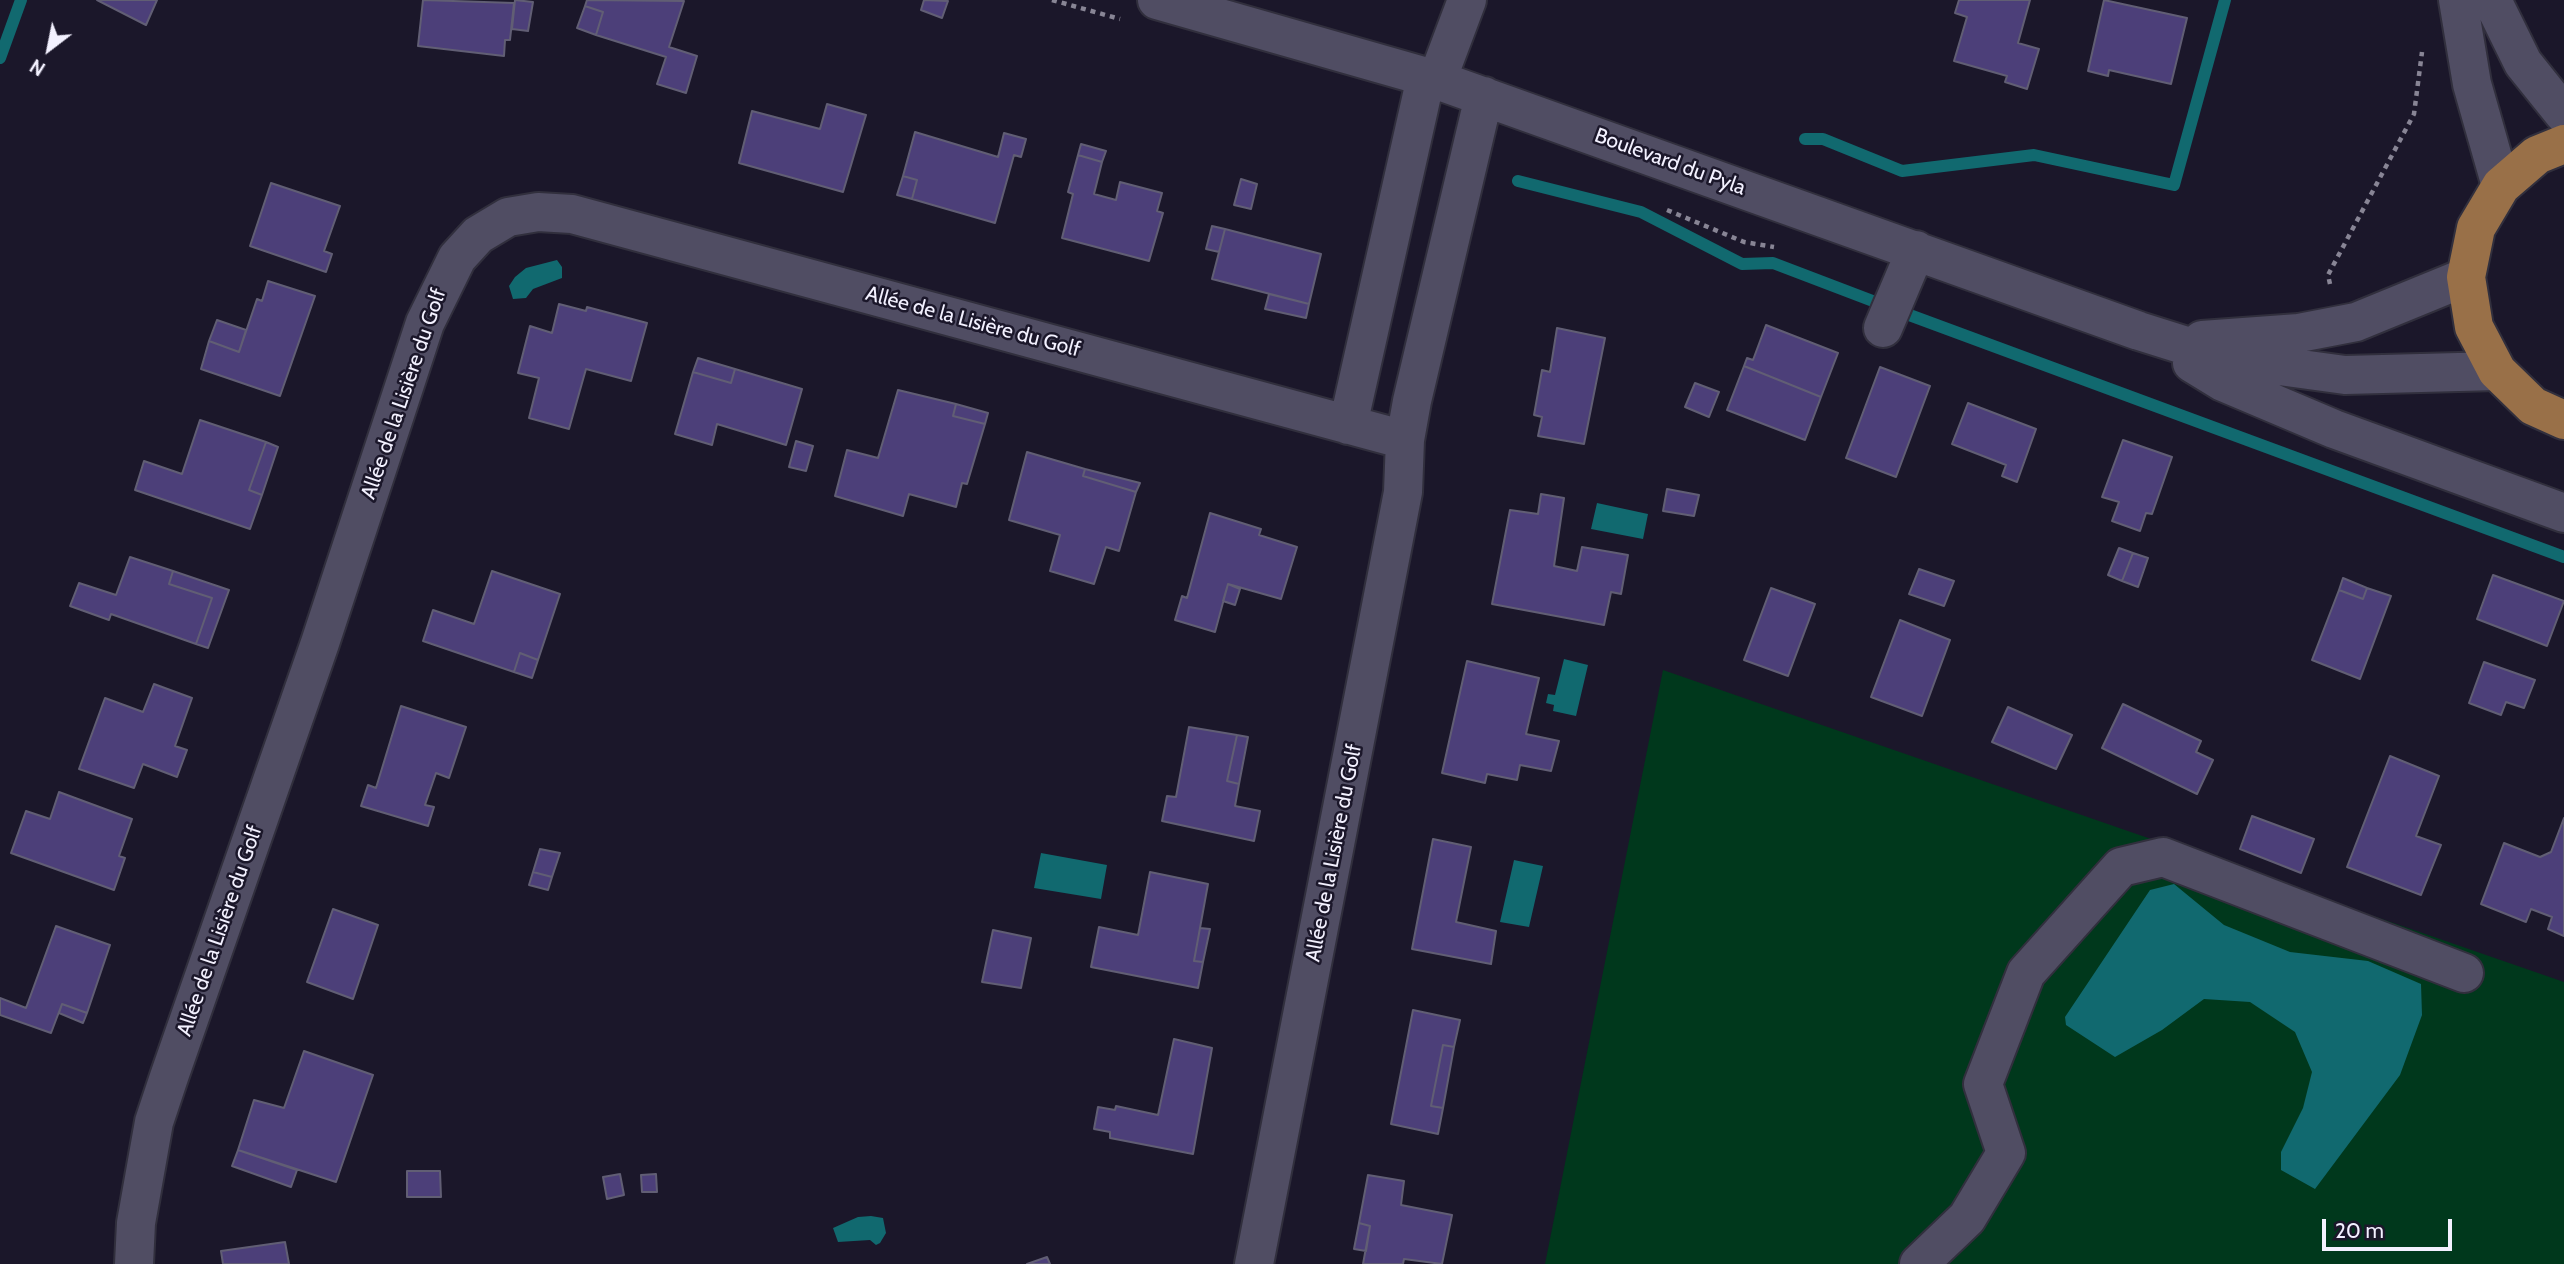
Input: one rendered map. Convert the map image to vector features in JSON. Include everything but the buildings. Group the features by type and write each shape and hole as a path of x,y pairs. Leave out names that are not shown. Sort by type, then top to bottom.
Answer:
{"main road":[{"path":"2564,144 2537,155 2501,186 2476,228 2466,277 2473,327 2497,371 2533,406 2564,420"}],"street":[{"name":"Boulevard du Pyla","path":"1157,0 1484,96 2139,331 2243,362 2344,375 2497,371"},
{"path":"1348,425 1431,79 1467,0"},
{"path":"2458,0 2472,84 2501,186"},
{"path":"2492,0 2523,63 2564,114"},
{"name":"Allée de la Lisière du Golf","path":"1254,1264 1403,492 1405,440 1461,185 1484,96"},
{"name":"Allée de la Lisière du Golf","path":"134,1264 136,1223 154,1122 320,643 425,323 457,258 478,235 508,217 538,212 572,214 1405,440"},
{"path":"1883,328 1916,250"},
{"path":"2178,342 2299,333 2339,326 2466,277"},
{"path":"2139,331 2223,382 2248,393 2333,429 2564,513"},
{"path":"1919,1264 1967,1218 2006,1153 1987,1098 2026,973 2121,867 2163,857 2464,973"}],"path":[{"path":"2339,326 2328,275 2414,114 2424,40"}],"shaded area":[{"path":"557,260 562,267 562,278 533,289 526,298 513,299 509,286 515,277 526,268"},
{"path":"1597,503 1648,514 1643,539 1591,529"},
{"path":"1564,659 1588,665 1576,716 1553,711 1554,705 1546,703 1548,694 1555,695"},
{"path":"1663,670 2564,982 2564,1264 1545,1264"},
{"path":"1041,853 1107,865 1101,899 1034,888"},
{"path":"1514,860 1543,866 1529,927 1500,922"},
{"path":"2174,884 2224,925 2290,952 2368,961 2421,984 2422,1015 2400,1075 2315,1189 2281,1170 2281,1152 2303,1108 2312,1072 2295,1032 2250,1002 2204,999 2162,1030 2115,1057 2066,1025 2065,1017 2150,890"},
{"path":"858,1217 883,1218 886,1233 880,1243 876,1245 870,1240 838,1242 833,1228"}],"waterway":[{"path":"0,58 21,0"},
{"path":"1805,139 1823,139 1902,171 2034,155 2174,185 2225,0"},
{"path":"1518,181 1641,212 1742,264 1773,263 1878,303"},
{"path":"1904,313 2564,557"}]}
